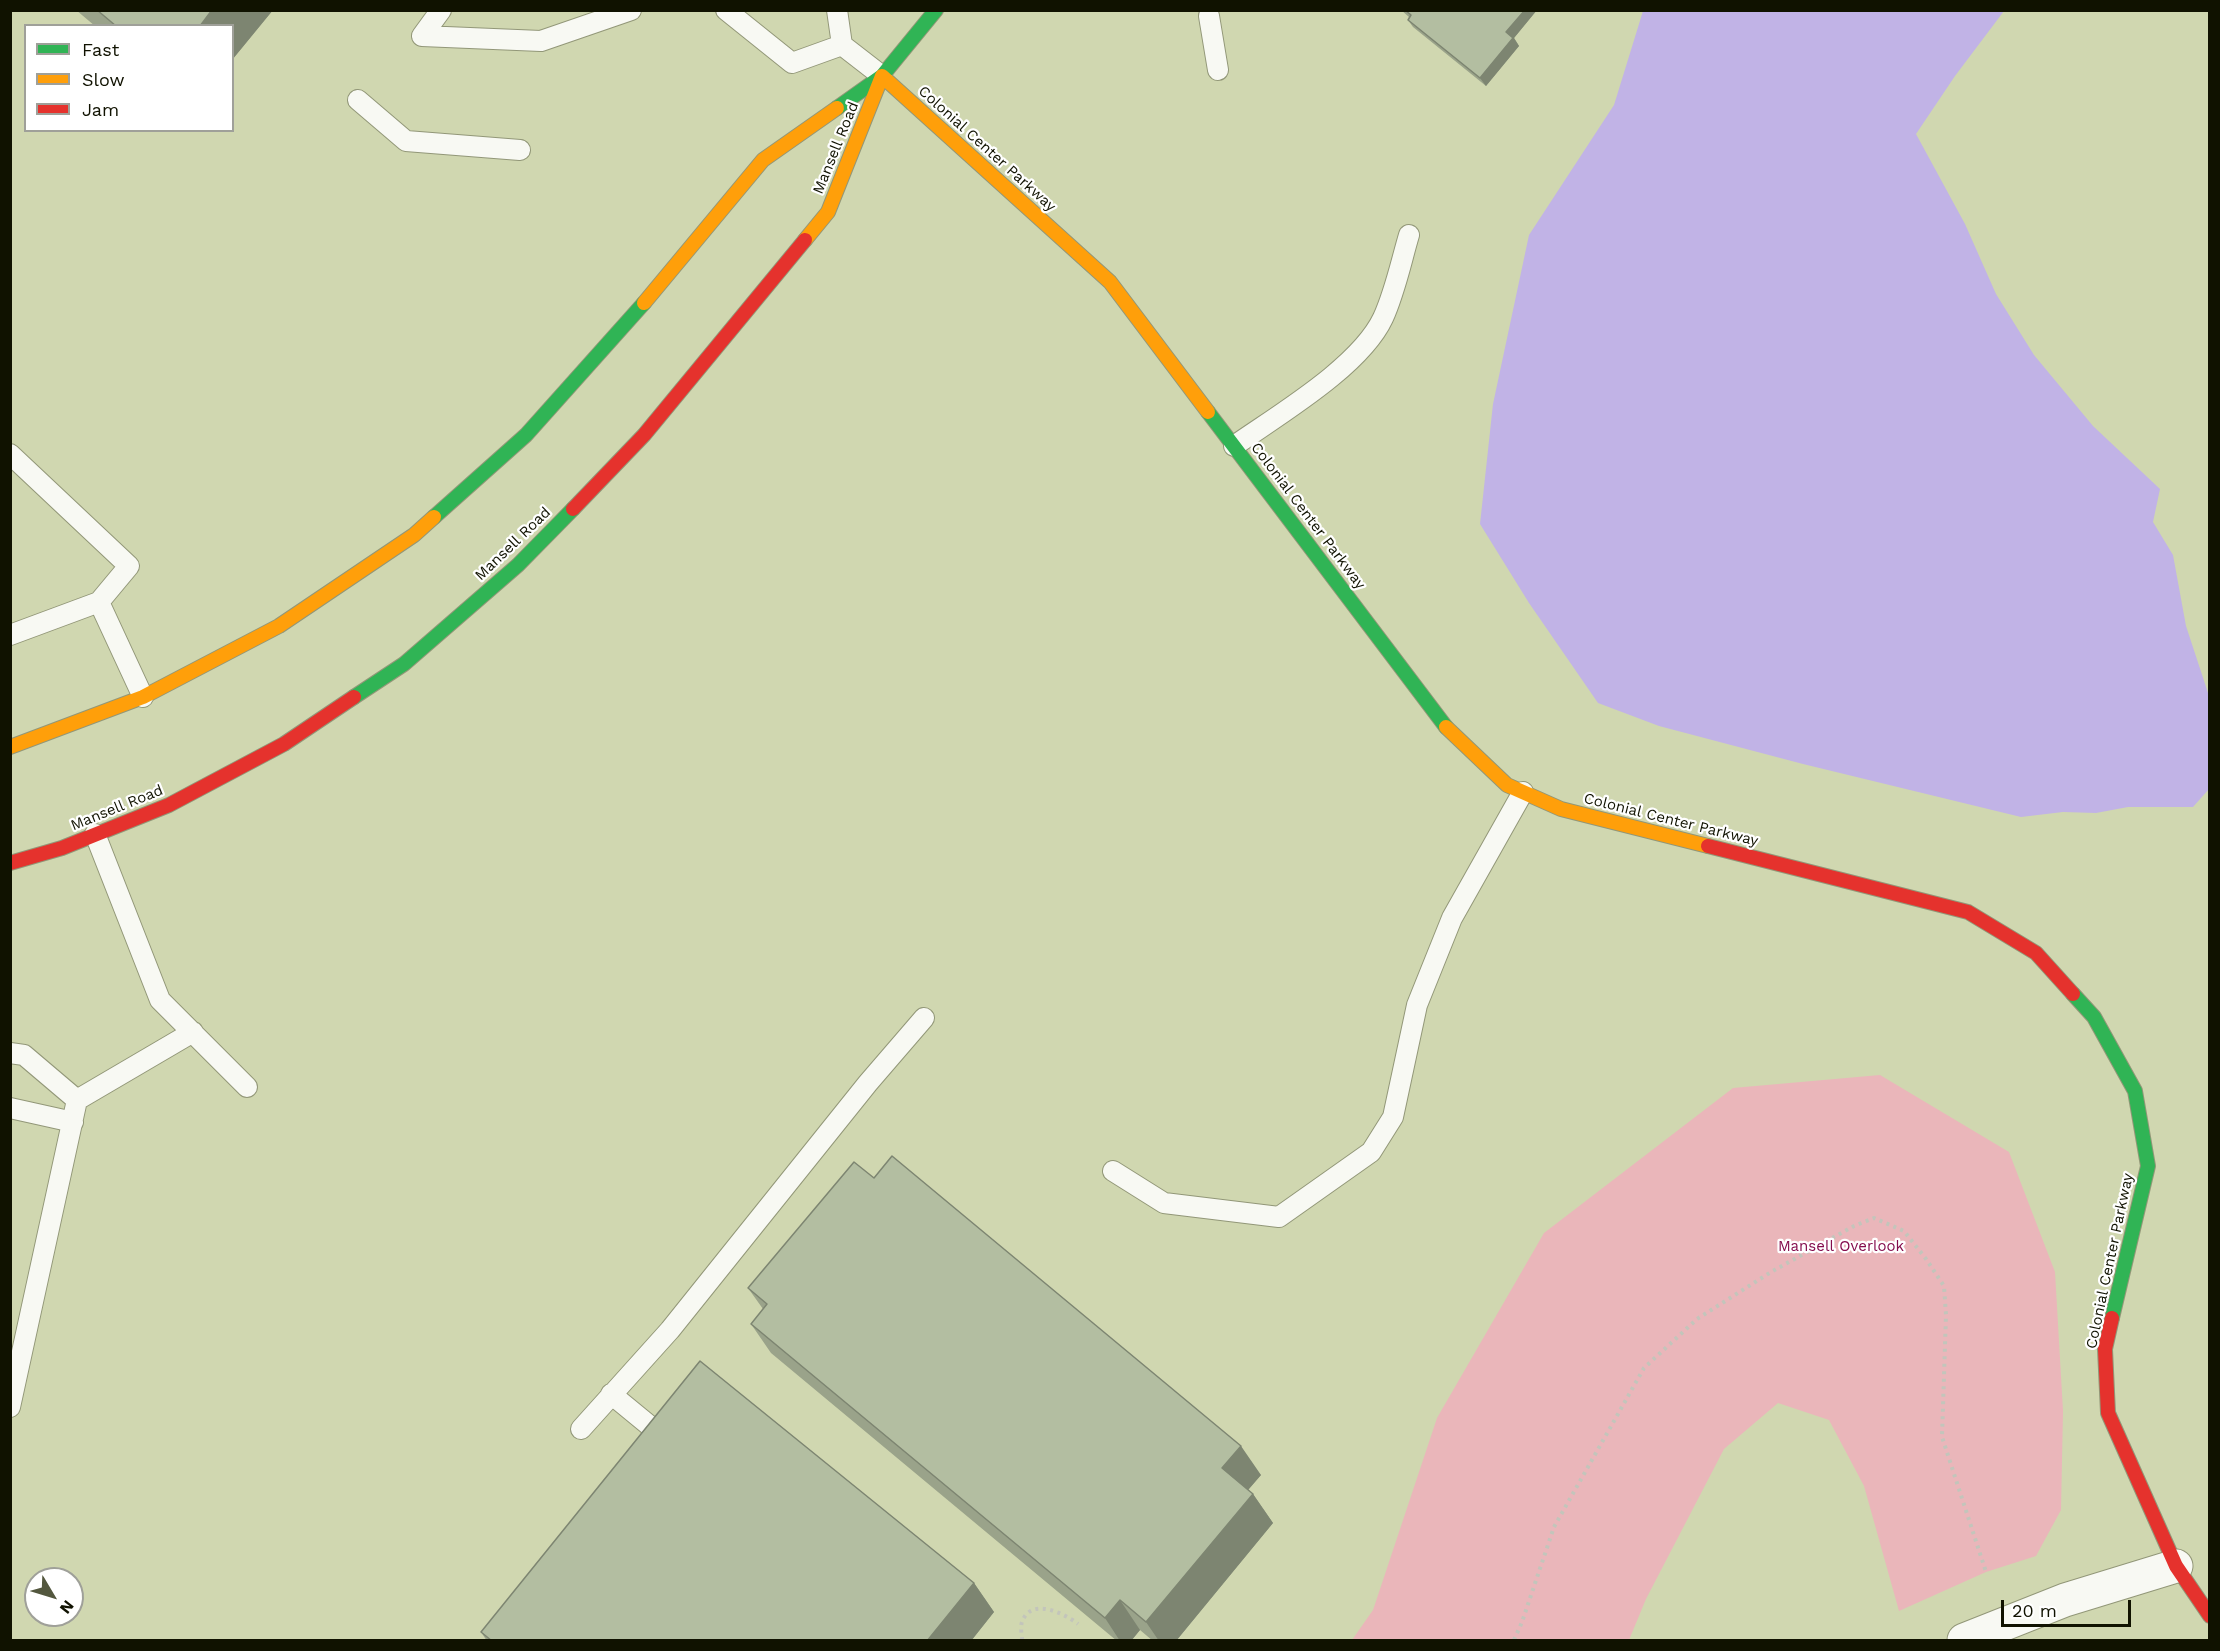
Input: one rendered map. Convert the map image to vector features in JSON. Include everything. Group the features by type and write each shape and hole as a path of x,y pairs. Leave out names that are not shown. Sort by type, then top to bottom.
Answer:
{"main road":[{"name":"Mansell Road","path":"10,747 143,697 279,626 414,535 526,435 630,320 763,160 882,76 936,10"},
{"name":"Mansell Road","path":"10,863 62,848 169,805 284,744 404,664 518,565 644,435 828,212 882,76"},
{"name":"Colonial Center Parkway","path":"882,76 1110,282 1447,728 1507,785 1561,809 1968,912 2036,953 2094,1017 2135,1091 2148,1166 2105,1349 2108,1413 2176,1566 2210,1616"}],"street":[{"path":"1964,1641 2065,1600 2176,1566"}],"lane":[{"path":"441,10 422,36 541,42 631,10"},
{"path":"726,10 792,63 842,45"},
{"path":"837,10 842,45 882,76"},
{"path":"1209,16 1218,70"},
{"path":"358,100 406,141 520,150"},
{"path":"1234,446 1330,378 1369,340 1383,318 1409,235"},
{"path":"10,454 129,566 99,602 10,635"},
{"path":"99,602 143,697"},
{"path":"1113,1171 1164,1203 1279,1217 1371,1152 1392,1117 1417,1005 1452,918 1523,792"},
{"path":"95,834 160,1000 247,1087"},
{"path":"580,1429 670,1330 860,1093 924,1018"},
{"path":"10,1407 77,1100 193,1032"},
{"path":"10,1053 24,1055 77,1100"},
{"path":"10,1108 73,1122"},
{"path":"611,1394 684,1454"}],"path":[{"path":"1514,1641 1554,1527 1644,1368 1697,1320 1772,1272 1854,1226 1874,1218 1904,1231 1926,1258 1944,1286 1946,1315 1942,1437 1986,1572"},
{"path":"1022,1641 1021,1623 1026,1614 1041,1608 1065,1613 1078,1624"}],"green space":[{"name":"Mansell Overlook","path":"1880,1075 2009,1152 2055,1272 2063,1411 2061,1510 2036,1556 1986,1572 1899,1611 1864,1486 1829,1420 1778,1403 1724,1449 1646,1599 1629,1640 1352,1640 1373,1610 1437,1418 1544,1233 1733,1088"}],"shaded area":[{"path":"1643,11 2004,11 1955,76 1916,134 1965,224 1996,294 2034,355 2093,426 2160,489 2153,522 2173,555 2186,626 2209,696 2209,789 2193,807 2128,807 2096,813 2063,812 2021,817 1659,726 1598,703 1529,603 1480,524 1493,404 1529,235 1614,105"}],"building":[{"path":"97,10 212,10 202,24 114,24"},
{"path":"1405,10 1525,10 1506,32 1513,38 1480,78 1408,20 1411,15"},
{"path":"892,1156 1241,1446 1222,1468 1253,1494 1146,1622 1120,1600 1105,1618 751,1324 767,1304 748,1288 854,1162 874,1178"},
{"path":"700,1361 974,1583 927,1641 492,1641 481,1632"}],"traffic: fast":[{"path":"837,108 882,76 936,10"},
{"path":"434,517 526,435 644,303"},
{"path":"1208,412 1446,727"},
{"path":"354,697 404,664 518,565 573,509"},
{"path":"2073,994 2094,1017 2135,1091 2148,1166 2112,1318"}],"traffic: slow":[{"path":"882,76 1110,282 1208,412"},
{"path":"805,240 828,212 882,76"},
{"path":"644,303 763,160 837,108"},
{"path":"10,747 143,697 279,626 414,535 434,517"},
{"path":"1446,727 1507,785 1561,809 1708,846"}],"traffic: jam":[{"path":"573,509 644,435 805,240"},
{"path":"10,863 62,848 169,805 284,744 354,697"},
{"path":"1708,846 1968,912 2036,953 2073,994"},
{"path":"2112,1318 2105,1349 2108,1413 2176,1566 2210,1616"}]}
